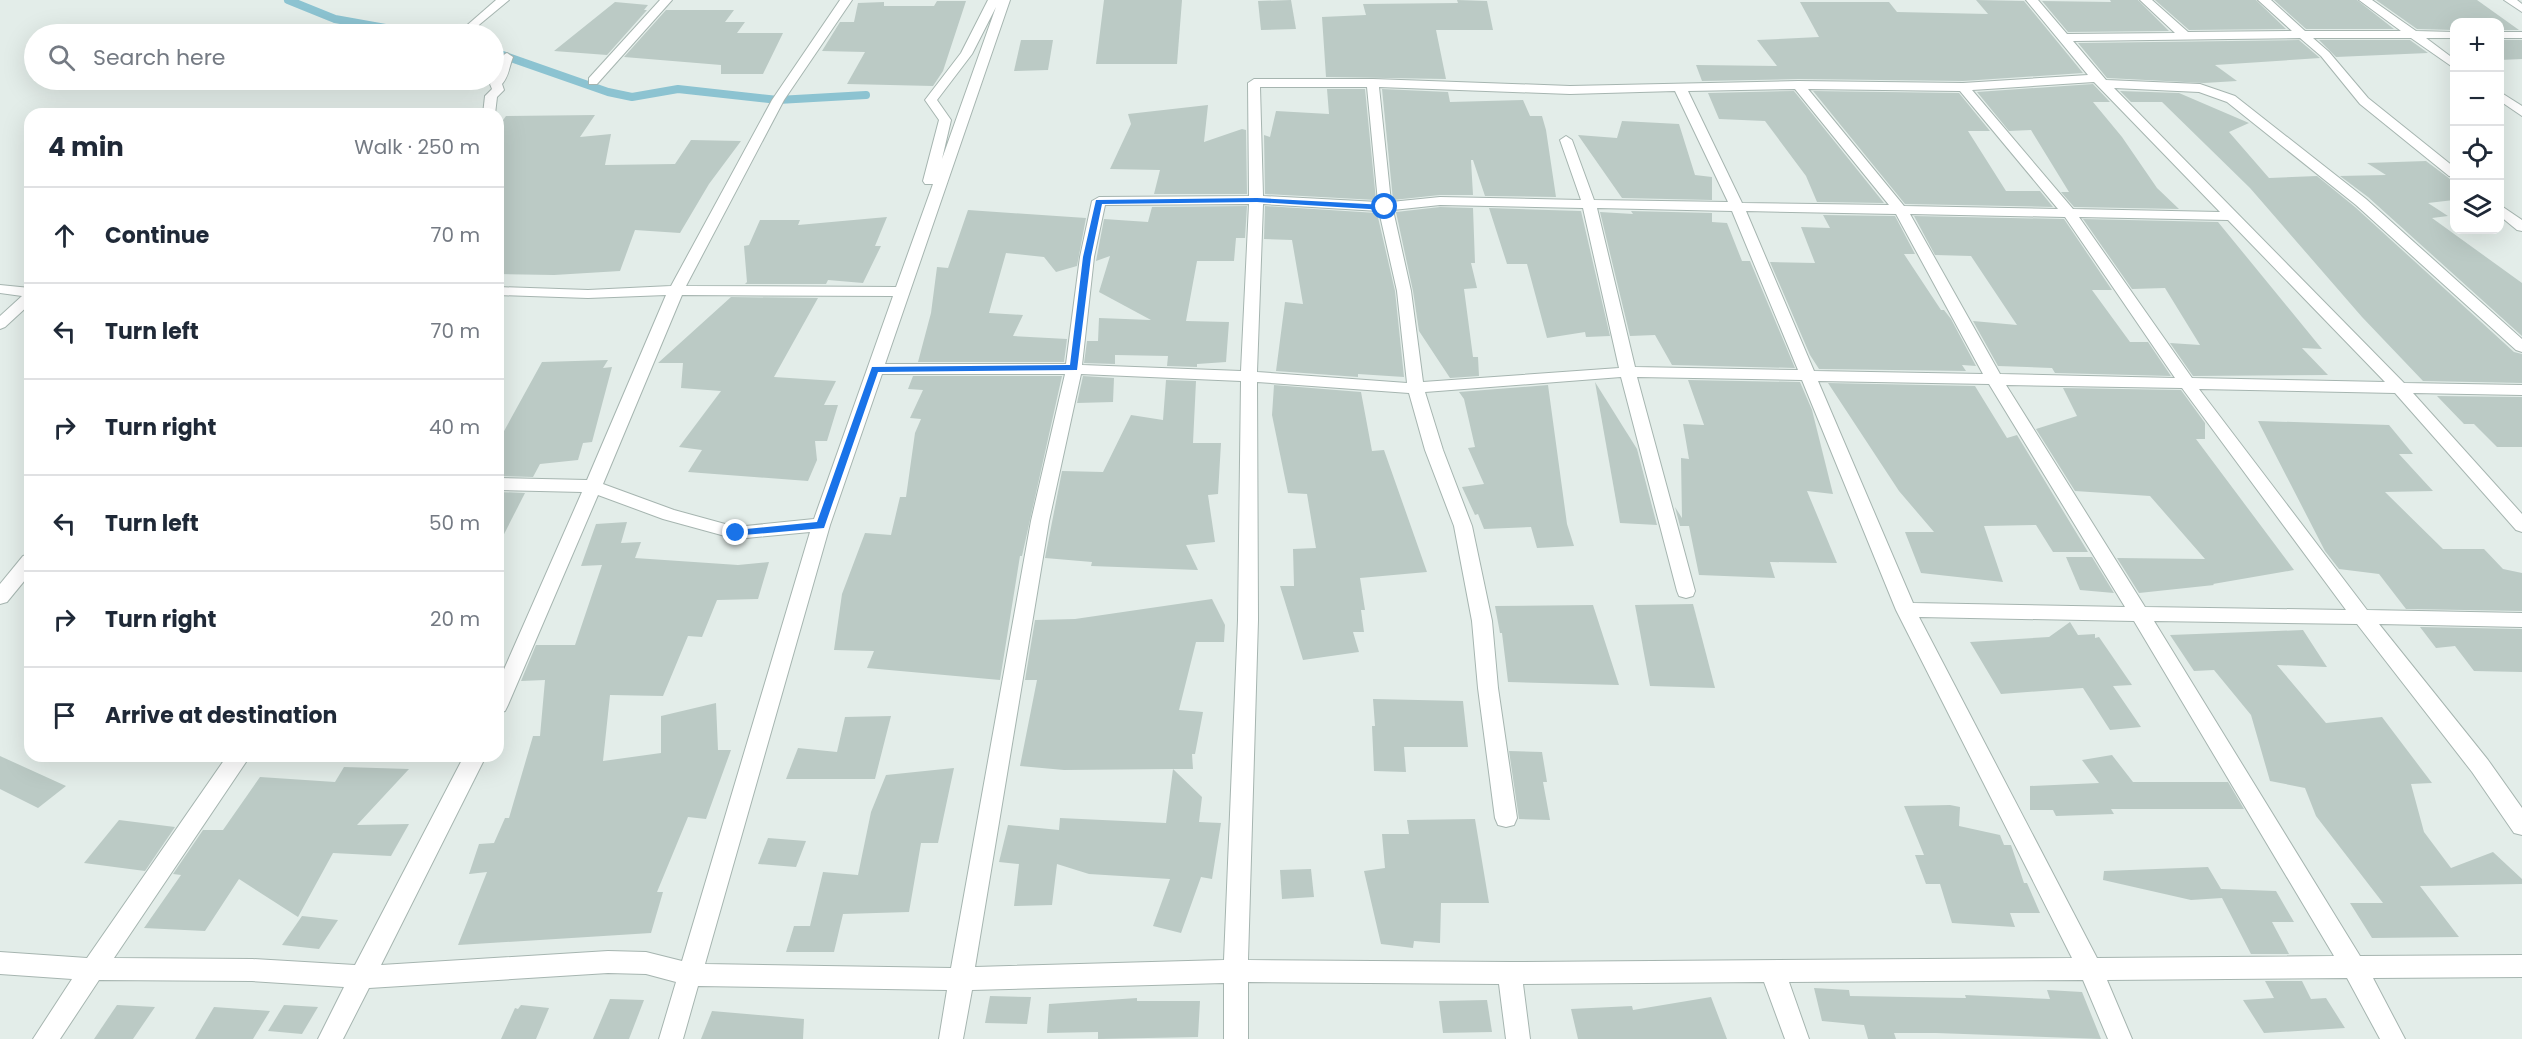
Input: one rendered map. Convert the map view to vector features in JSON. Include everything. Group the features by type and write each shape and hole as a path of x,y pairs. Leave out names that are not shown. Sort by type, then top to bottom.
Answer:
{"street":[{"path":"474,24 503,0"},
{"path":"593,81 666,0"},
{"path":"504,691 676,290 778,100 846,0"},
{"path":"902,292 945,120 931,100 966,54 994,0"},
{"path":"671,1039 821,525 1004,0"},
{"path":"2032,0 2100,81 2401,389 2522,526"},
{"path":"2146,0 2185,36"},
{"path":"2264,0 2325,54 2364,101 2450,170"},
{"path":"2365,0 2450,61"},
{"path":"2510,0 2522,9"},
{"path":"2064,38 2304,34 2450,35"},
{"path":"2504,35 2522,35"},
{"path":"504,63 507,57"},
{"path":"1236,1039 1236,971 1248,620 1249,376 1257,200 1254,83 1373,83 1570,90 1798,85 1963,87 2100,81 2200,88 2231,99 2361,202 2522,347"},
{"path":"1373,83 1385,207 1404,291 1416,388 1434,450 1463,526 1482,621 1488,688 1506,818"},
{"path":"1798,85 1901,211 1994,379 2141,616 2354,968 2393,1039"},
{"path":"1963,87 2069,213 2186,382 2361,616 2480,766 2522,826"},
{"path":"1680,88 1737,206 1906,609 2090,968 2120,1039"},
{"path":"490,108 491,96 498,90"},
{"path":"2504,99 2522,112"},
{"path":"1566,140 1589,204 1628,372 1686,591"},
{"path":"951,1039 1040,520 1074,368 1087,257 1099,201 1257,200 1385,207 1440,201 2231,216"},
{"path":"2504,213 2522,227"},
{"path":"0,289 24,293"},
{"path":"504,291 588,294 676,290 902,292"},
{"path":"0,324 24,300"},
{"path":"875,369 1074,368 1249,376 1384,388 1416,388 1628,372 2522,390"},
{"path":"504,484 592,486 669,515 736,533 821,525"},
{"path":"0,597 24,568"},
{"path":"1906,609 2141,616 2361,616 2522,620"},
{"path":"45,1039 235,762"},
{"path":"330,1039 472,762"},
{"path":"0,963 91,969 252,970 362,977 608,962 646,963 691,975 961,979 1236,971 1510,973 2522,966"},
{"path":"1772,970 1797,1039"},
{"path":"1510,973 1518,1039"}],"building":[{"path":"1104,0 1182,0 1177,64 1096,64"},
{"path":"1291,0 1296,29 1261,30 1258,1"},
{"path":"1457,0 1487,1 1493,30 1436,30 1446,79 1326,77 1322,17 1366,15 1363,4 1458,3"},
{"path":"1976,0 2024,1 2083,73 1963,81 1798,79 1702,81 1696,65 1777,66 1757,40 1819,37 1800,2 1889,2 1897,12 1988,14"},
{"path":"2110,0 2138,0 2169,31 2068,32 2042,1 2111,2"},
{"path":"2155,0 2256,0 2286,29 2189,30"},
{"path":"2274,0 2357,0 2394,29 2306,29"},
{"path":"2376,0 2477,0 2502,18 2450,18 2450,30 2417,29"},
{"path":"937,1 966,1 943,71 933,86 847,84 865,52 822,51 840,22 854,22 858,3 884,2 884,6 934,6"},
{"path":"615,2 648,5 644,10 647,10 607,55 554,51"},
{"path":"666,10 734,10 725,22 745,22 737,33 783,33 763,74 721,74 721,65 624,57"},
{"path":"2504,19 2519,30 2504,30"},
{"path":"1021,40 1053,40 1048,70 1014,71"},
{"path":"2299,40 2320,58 2215,65 2237,81 2204,83 2107,78 2078,43"},
{"path":"2319,40 2410,40 2428,53 2336,57"},
{"path":"2504,40 2522,40 2522,59 2504,60"},
{"path":"2093,84 2110,102 2093,102 2122,137 2157,188 2179,209 2074,207 2061,192 2069,192 2031,130 2009,131 1977,92"},
{"path":"1327,89 1365,89 1376,200 1265,194 1264,135 1270,137 1276,111 1329,114"},
{"path":"1382,89 1448,92 1450,102 1523,100 1530,116 1542,116 1556,197 1485,196 1473,160 1471,160 1473,195 1440,195 1393,200"},
{"path":"1794,91 1884,203 1817,202 1806,176 1765,121 1719,119 1708,93"},
{"path":"1813,91 1959,93 1990,131 1968,131 2006,191 2040,191 2053,207 1905,204"},
{"path":"2120,91 2179,93 2249,123 2229,132 2269,178 2317,176 2355,207 2514,352 2522,354 2522,383 2423,381 2362,317 2250,188 2162,102 2131,102"},
{"path":"1208,105 1204,142 1242,129 1246,130 1247,194 1154,194 1160,170 1110,169 1131,124 1128,114"},
{"path":"595,115 580,137 611,134 605,165 675,164 691,140 741,141 709,184 680,233 635,230 620,271 554,275 504,274 504,119 506,116"},
{"path":"1622,121 1679,124 1695,175 1712,177 1712,200 1622,198 1578,135 1617,138"},
{"path":"2426,161 2450,179 2450,200 2428,203 2448,216 2432,218 2450,231 2450,234 2454,234 2522,283 2522,336 2368,197 2340,176 2386,175 2367,163"},
{"path":"1247,206 1245,238 1236,238 1234,261 1197,261 1186,321 1229,322 1226,362 1197,364 1197,367 1167,366 1168,356 1115,355 1115,364 1084,363 1087,341 1098,341 1099,318 1151,320 1099,292 1110,256 1096,261 1104,219 1148,222 1152,207"},
{"path":"1265,206 1377,213 1395,291 1404,377 1358,374 1358,377 1276,371 1285,302 1303,304 1292,240 1264,239"},
{"path":"1440,207 1473,208 1475,263 1471,263 1477,288 1464,289 1473,357 1478,357 1479,376 1450,378 1419,331 1396,212"},
{"path":"1489,208 1581,211 1610,336 1586,337 1585,332 1547,338 1527,264 1507,264"},
{"path":"968,210 1086,218 1077,266 1056,272 1044,257 1006,253 989,313 1023,315 1013,336 1067,339 1064,362 918,362 931,313 937,267 948,268"},
{"path":"1631,211 1712,213 1712,222 1727,223 1742,261 1750,261 1795,368 1672,365 1655,335 1630,336 1600,212 1633,214"},
{"path":"1823,215 1895,216 1915,254 1904,254 1941,310 1944,310 1951,319 1976,366 1962,365 1966,371 1819,369 1810,355 1770,262 1815,263 1801,227 1830,228"},
{"path":"1914,216 2064,219 2112,290 2092,290 2130,342 2148,342 2171,376 2055,373 2052,368 1998,366 1973,321 2017,325 1971,256 1935,255"},
{"path":"887,217 875,246 881,246 863,283 828,280 826,284 745,284 747,282 744,246 749,245 760,220 800,220 798,225"},
{"path":"2083,219 2218,222 2322,349 2302,348 2328,375 2193,376 2170,343 2200,345 2165,288 2132,289"},
{"path":"731,297 818,298 774,377 836,381 824,405 838,405 827,441 815,441 817,460 808,481 688,472 702,450 679,447 721,391 681,388 683,363 658,363"},
{"path":"608,360 603,368 612,367 592,442 583,443 578,460 540,464 533,477 504,476 504,431 542,362"},
{"path":"913,376 1062,376 1022,556 1020,556 1000,680 867,668 874,651 834,650 842,594 865,533 891,535 900,497 906,497 915,433 921,419 910,418 923,390 908,389"},
{"path":"1083,376 1114,378 1113,402 1077,403"},
{"path":"1166,380 1196,381 1193,443 1221,443 1218,494 1208,495 1215,542 1186,545 1198,570 1091,566 1092,562 1045,558 1062,471 1103,472 1131,415 1163,420"},
{"path":"1688,380 1800,382 1812,410 1833,494 1807,491 1837,563 1770,562 1775,578 1699,575 1689,526 1680,526 1675,507 1682,518 1681,458 1689,459 1683,424 1704,425"},
{"path":"1595,382 1637,449 1657,525 1620,523"},
{"path":"1828,383 1975,386 2007,438 2017,435 2088,552 2053,552 2036,525 1984,526 2003,582 1921,573 1905,532 1934,532 1899,491"},
{"path":"1274,385 1361,392 1372,451 1384,450 1427,572 1360,578 1365,610 1361,610 1364,632 1353,632 1359,652 1303,660 1280,586 1294,586 1293,549 1316,548 1307,494 1288,493 1272,415"},
{"path":"1548,385 1567,524 1574,546 1537,548 1531,527 1484,529 1478,514 1475,515 1462,487 1484,484 1468,448 1475,447 1464,399 1459,392"},
{"path":"2063,388 2181,390 2205,423 2205,439 2196,439 2294,570 2214,585 2139,593 2117,558 2205,559 2150,496 2075,491 2036,429 2077,416"},
{"path":"2437,396 2522,397 2522,447 2497,447 2474,424 2464,424"},
{"path":"2258,421 2389,425 2413,454 2399,454 2433,491 2385,492 2443,549 2484,549 2503,569 2522,573 2522,611 2406,609 2379,574 2339,569 2325,551"},
{"path":"504,492 525,493 504,534"},
{"path":"627,522 621,543 641,542 635,558 738,565 769,562 758,599 717,600 702,637 688,636 663,696 610,695 603,761 661,753 661,716 716,703 718,750 731,750 706,819 688,817 657,892 663,892 651,933 458,945 487,872 469,874 479,844 494,843 505,818 509,818 533,736 540,736 545,680 521,681 536,645 575,645 602,565 581,566 596,524"},
{"path":"2066,557 2092,557 2114,593 2080,590"},
{"path":"1212,599 1225,625 1224,642 1196,642 1179,710 1203,712 1195,754 1192,754 1193,769 1064,770 1020,766 1037,680 1025,680 1035,620 1075,619"},
{"path":"1693,604 1715,688 1650,686 1635,605"},
{"path":"1593,605 1619,685 1508,682 1502,633 1500,633 1495,606"},
{"path":"2070,622 2078,635 2095,634 2095,638 2099,637 2132,685 2113,686 2141,727 2110,730 2083,688 2001,694 1970,642 2049,637"},
{"path":"2420,627 2522,629 2522,672 2474,671 2455,646 2436,648"},
{"path":"2303,630 2327,667 2277,665 2326,723 2382,717 2432,783 2411,784 2424,832 2451,868 2493,852 2522,879 2522,884 2420,886 2459,937 2372,938 2350,903 2383,903 2316,816 2305,788 2270,781 2251,715 2214,670 2194,671 2170,635"},
{"path":"1373,699 1463,701 1468,747 1404,747 1406,772 1374,771"},
{"path":"891,716 875,779 786,779 798,748 837,752 845,717"},
{"path":"1509,751 1542,752 1547,782 1543,782 1550,820 1519,819"},
{"path":"2112,755 2133,782 2228,782 2244,809 2111,809 2114,814 2056,816 2053,810 2030,810 2030,786 2099,783 2082,760"},
{"path":"0,756 66,786 38,808 0,789"},
{"path":"344,767 409,769 357,825 409,824 391,856 333,853 298,917 239,879 205,931 144,928 181,875 173,874 203,830 223,830 260,777 335,782"},
{"path":"954,768 938,843 921,843 909,912 843,914 834,952 786,952 794,926 810,926 823,872 858,875 871,812 886,775"},
{"path":"1173,769 1202,797 1199,822 1221,823 1212,879 1201,877 1181,933 1153,926 1170,879 1089,874 1057,864 1052,905 1014,906 1019,864 999,862 1008,825 1059,830 1060,818 1166,823"},
{"path":"1950,805 1960,807 1959,826 2000,835 2004,845 2011,845 2024,883 2027,883 2040,913 2010,913 2015,927 1952,923 1940,884 1926,884 1915,855 1924,855 1904,806"},
{"path":"1475,819 1489,903 1441,903 1440,943 1414,941 1413,948 1381,944 1364,871 1385,868 1382,834 1409,834 1407,820"},
{"path":"119,820 175,827 145,871 84,863"},
{"path":"768,838 806,841 796,867 758,864"},
{"path":"2208,867 2221,889 2276,891 2294,922 2272,922 2289,954 2251,954 2222,898 2191,900 2103,880 2104,871"},
{"path":"1311,869 1314,897 1282,899 1280,870"},
{"path":"302,916 338,920 319,949 282,945"},
{"path":"2265,981 2302,981 2311,999 2326,998 2345,1028 2264,1033 2243,1000 2274,998"},
{"path":"1814,988 1849,990 1850,996 1966,998 1965,995 2050,999 2047,990 2082,992 2101,1039 1894,1033 1896,1039 1868,1039 1864,1025 1822,1021"},
{"path":"990,996 1031,997 1027,1024 985,1023"},
{"path":"1711,997 1727,1039 1578,1039 1571,1009 1632,1006 1633,1010"},
{"path":"1137,998 1137,1001 1200,1001 1198,1037 1098,1039 1098,1032 1047,1033 1049,1004"},
{"path":"610,999 644,1000 629,1039 593,1039"},
{"path":"1487,1000 1492,1032 1443,1033 1439,1001"},
{"path":"117,1005 155,1007 133,1039 94,1039"},
{"path":"284,1005 318,1007 302,1034 268,1031"},
{"path":"521,1005 549,1008 536,1039 501,1039 515,1008 518,1009"},
{"path":"214,1007 270,1011 253,1039 195,1039"},
{"path":"712,1011 804,1019 803,1039 701,1039"}],"waterway":[{"path":"288,0 335,19 363,24"},
{"path":"504,56 608,92 632,97 678,89 778,100 866,95"}],"route":[{"path":"736,533 821,525 875,369 1074,368 1087,257 1099,201 1257,200 1385,207"}]}
